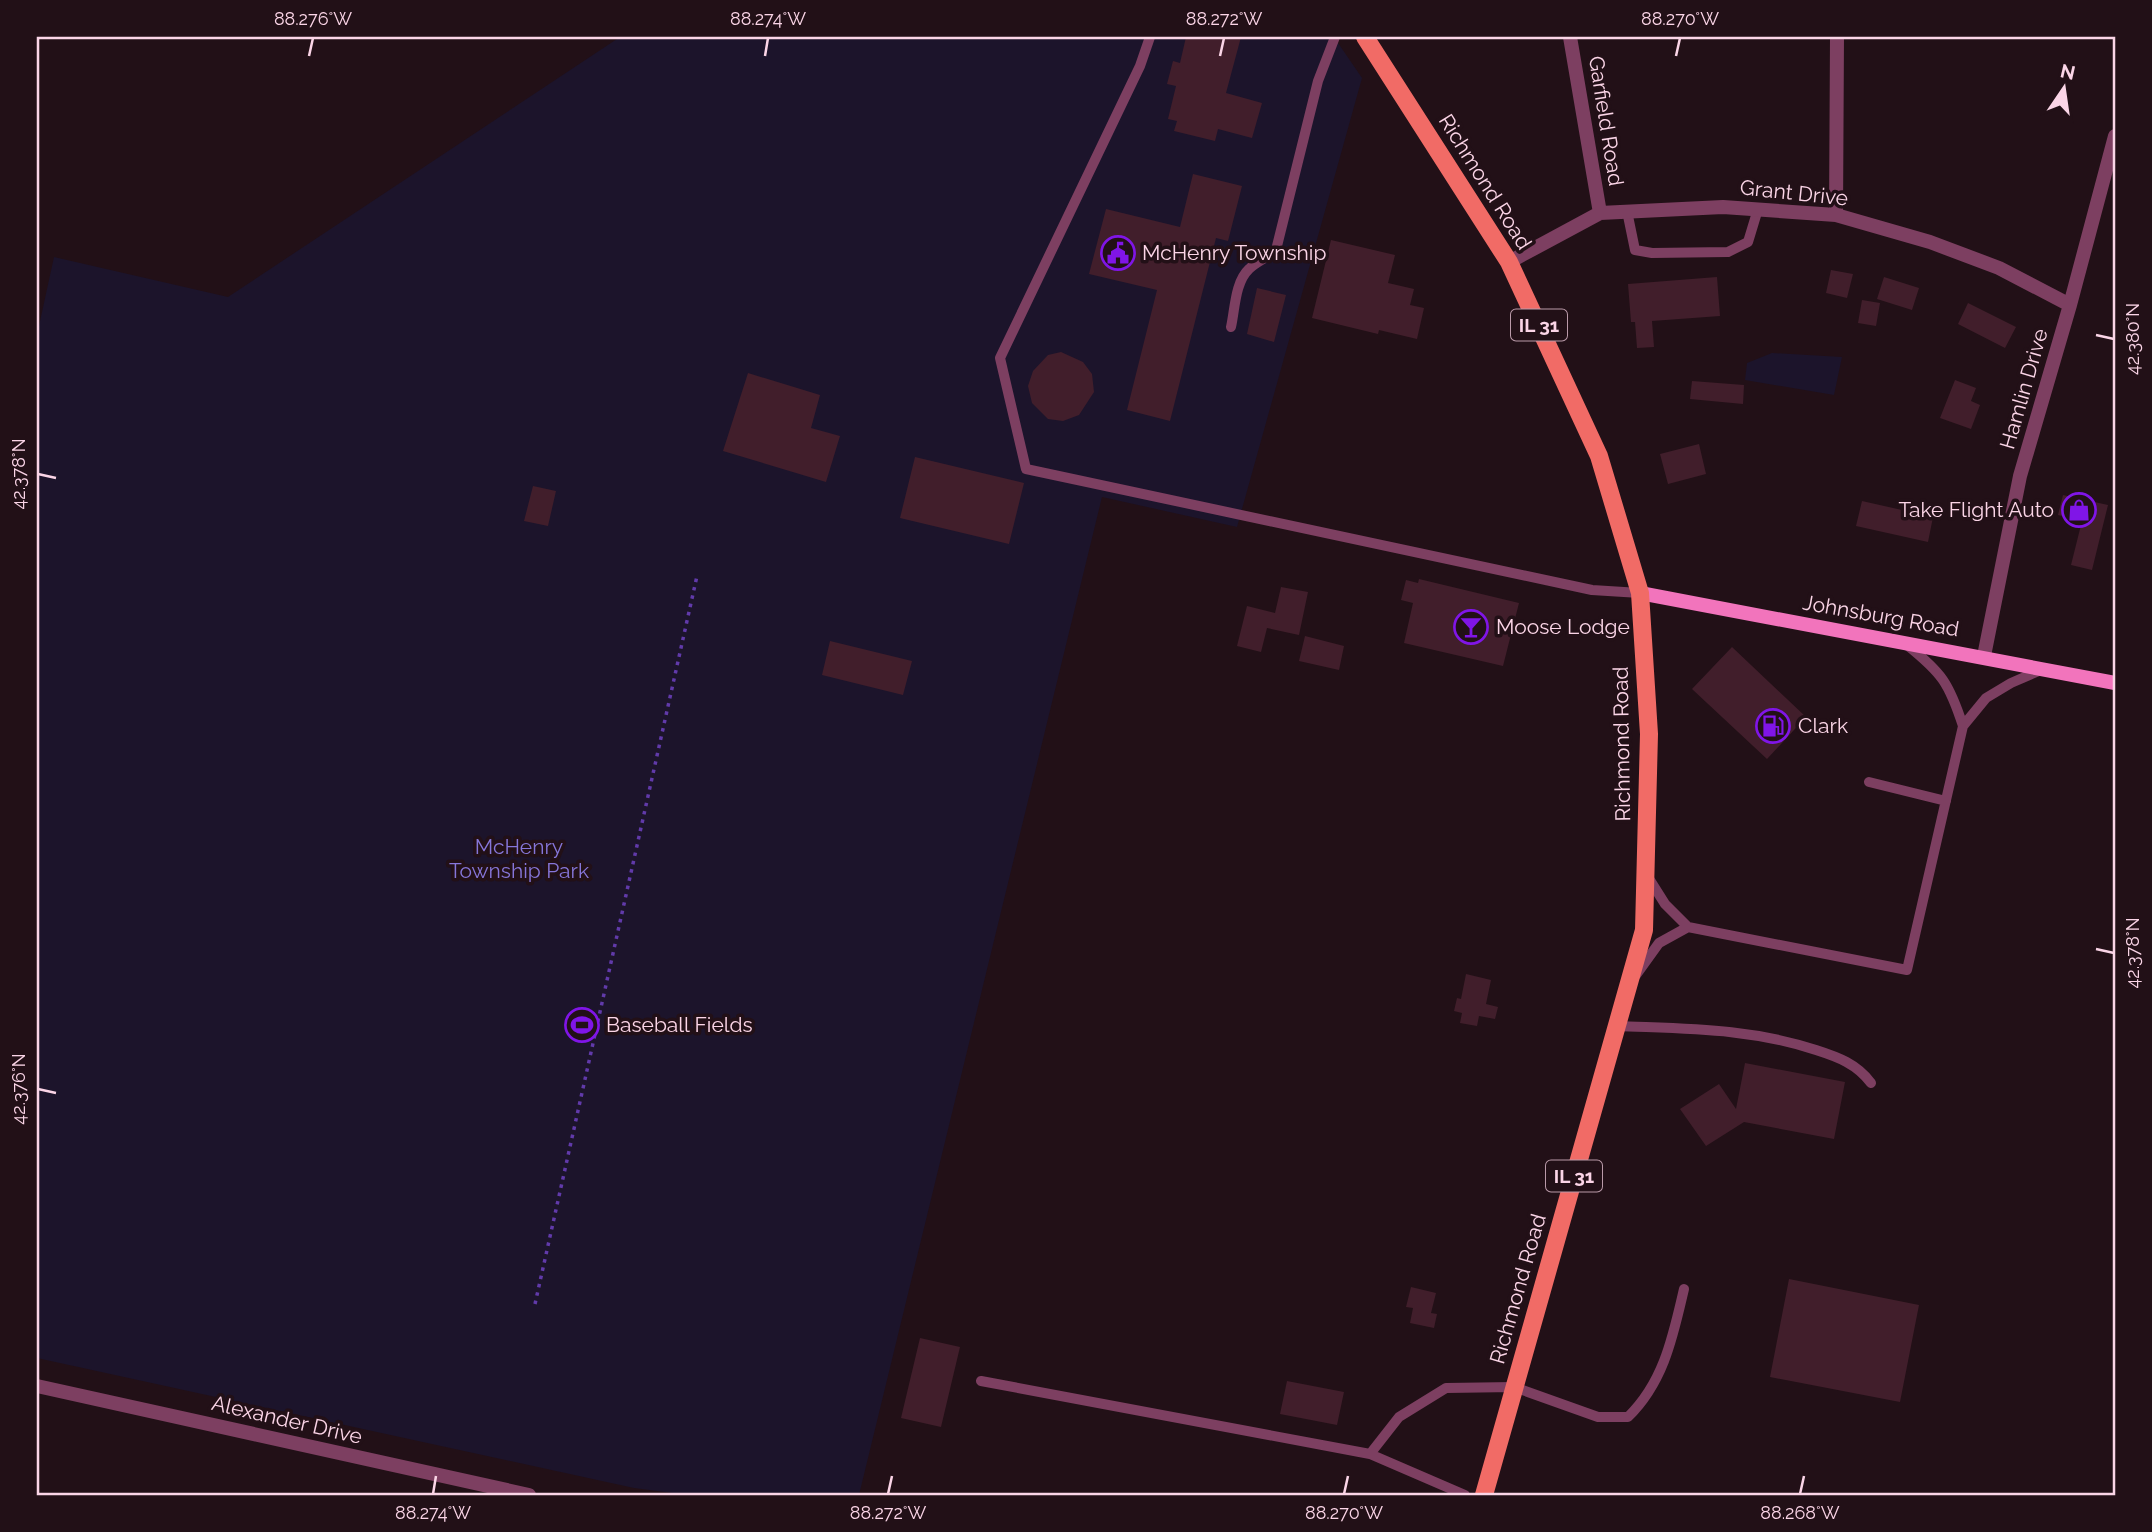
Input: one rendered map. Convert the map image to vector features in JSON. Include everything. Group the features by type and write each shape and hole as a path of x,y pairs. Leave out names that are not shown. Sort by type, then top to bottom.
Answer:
{"main road":[{"name":"Richmond Road","path":"1365,37 1509,262 1599,456 1640,593 1649,734 1644,930 1484,1495"}],"street":[{"name":"Garfield Road","path":"1570,37 1600,213"},
{"path":"1836,215 1837,37"},
{"name":"Hamlin Drive","path":"1984,656 2020,476 2070,305 2115,136"},
{"name":"Grant Drive","path":"1509,262 1600,213 1723,207 1758,209 1836,215 1930,242 1999,268 2070,305"},
{"name":"Johnsburg Road","path":"1640,593 2115,682"},
{"name":"Alexander Drive","path":"37,1386 529,1495"}],"lane":[{"path":"1150,37 1140,66 1000,358 1026,469 1592,590 1640,593"},
{"path":"1231,327 1241,280 1250,267 1262,262 1276,250 1318,81 1335,37"},
{"path":"1627,211 1635,250 1652,253 1728,251 1748,242 1758,209"},
{"path":"1903,642 1935,668 1953,694 1964,726"},
{"path":"1646,873 1665,904 1688,927 1907,970 1964,726 1986,698 2044,668"},
{"path":"1869,782 1946,801"},
{"path":"1628,985 1660,943 1688,927"},
{"path":"1617,1026 1726,1030 1762,1035 1839,1058 1863,1072 1871,1083"},
{"path":"1370,1454 1399,1417 1446,1388 1514,1387 1598,1417 1628,1417 1645,1401 1671,1346 1684,1289"},
{"path":"981,1381 1370,1454 1465,1495"}],"path":[{"path":"535,1304 697,576"}],"green space":[{"name":"McHenry Township Park","path":"620,37 1334,37 1362,78 1237,527 1102,497 859,1495 688,1495 634,1488 37,1358 37,335 54,257 228,297"},
{"path":"1772,353 1842,357 1834,395 1745,380 1747,363"}],"building":[{"path":"1186,37 1241,37 1226,93 1262,103 1252,138 1218,129 1215,141 1174,131 1177,121 1168,119 1176,86 1167,84 1173,61 1180,63"},
{"path":"1193,174 1242,186 1228,241 1216,238 1170,421 1127,410 1157,290 1089,274 1106,209 1180,227"},
{"path":"1331,240 1395,255 1388,283 1414,289 1410,305 1424,308 1417,339 1379,330 1378,334 1312,318"},
{"path":"1831,270 1853,274 1847,298 1826,293"},
{"path":"1717,277 1720,316 1652,321 1654,347 1637,348 1635,322 1631,322 1628,284"},
{"path":"1884,277 1919,288 1912,310 1877,299"},
{"path":"1257,288 1286,295 1274,342 1247,334"},
{"path":"1862,300 1880,303 1876,326 1858,323"},
{"path":"1968,303 2016,327 2005,348 1958,324"},
{"path":"1061,352 1083,362 1092,374 1094,392 1079,415 1063,421 1048,419 1032,403 1028,386 1033,371 1048,355"},
{"path":"748,373 820,395 811,428 840,436 826,482 723,451"},
{"path":"1955,380 1976,388 1971,401 1980,405 1971,429 1940,418"},
{"path":"1692,381 1744,385 1743,404 1690,399"},
{"path":"1699,444 1706,474 1668,484 1660,454"},
{"path":"915,457 1024,483 1009,544 900,518"},
{"path":"533,486 556,491 548,526 524,521"},
{"path":"2063,495 2108,505 2092,570 2071,565 2082,521 2058,515"},
{"path":"1862,501 1933,517 1928,542 1856,526"},
{"path":"1419,579 1519,603 1503,666 1404,643 1413,603 1401,600 1406,580 1418,583"},
{"path":"1281,587 1308,592 1299,635 1267,628 1261,652 1237,646 1247,606 1275,613"},
{"path":"1305,636 1344,646 1339,670 1299,661"},
{"path":"830,641 912,661 903,695 822,675"},
{"path":"1732,647 1806,717 1767,759 1692,689"},
{"path":"1466,974 1491,980 1486,1004 1498,1007 1495,1019 1479,1016 1477,1026 1460,1023 1462,1013 1454,1011 1457,998 1461,999"},
{"path":"1745,1063 1845,1082 1834,1139 1744,1122 1706,1146 1680,1109 1719,1084 1736,1109"},
{"path":"1789,1279 1919,1305 1900,1402 1770,1377"},
{"path":"1411,1287 1436,1293 1431,1313 1437,1314 1434,1328 1410,1323 1413,1308 1406,1307"},
{"path":"920,1338 960,1347 941,1427 901,1418"},
{"path":"1287,1381 1344,1392 1337,1425 1280,1414"}],"place":[{"name":"McHenry Township","path":"1118,253"},
{"name":"Take Flight Auto","path":"2079,510"},
{"name":"Moose Lodge","path":"1471,627"},
{"name":"Clark","path":"1773,726"},
{"name":"Baseball Fields","path":"582,1025"}]}
